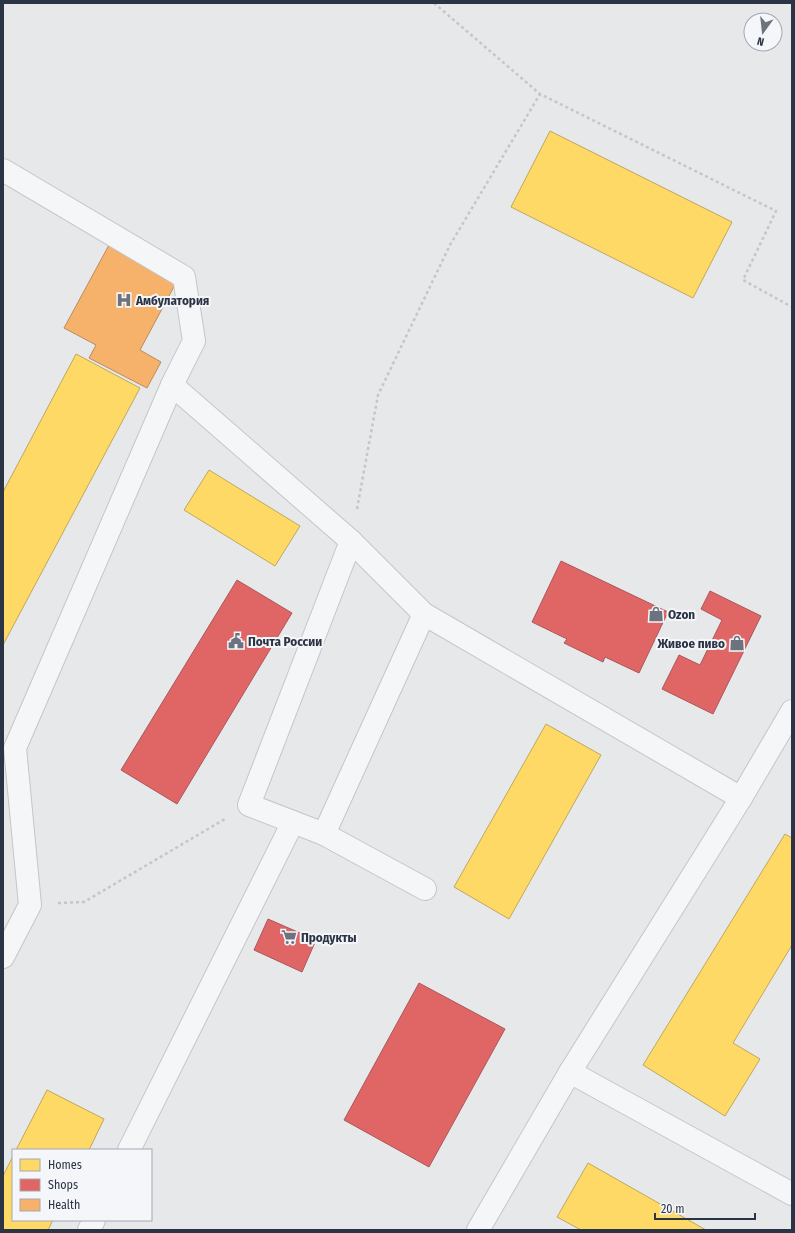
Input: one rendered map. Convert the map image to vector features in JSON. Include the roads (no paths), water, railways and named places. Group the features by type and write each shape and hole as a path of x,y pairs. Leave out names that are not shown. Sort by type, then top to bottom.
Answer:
{"street":[{"path":"3,170 184,277 194,341 172,385 9,745 30,905 3,956"},
{"path":"172,385 351,541 424,614 741,798"},
{"path":"351,541 249,805 324,834 425,889"},
{"path":"324,834 424,614"},
{"path":"478,1230 570,1072 741,798 792,711"},
{"path":"130,1149 293,822"},
{"path":"570,1072 792,1194"},
{"path":"89,1230 94,1221"}],"place":[{"name":"Амбулатория","path":"124,300"},
{"name":"Ozon","path":"656,614"},
{"name":"Почта России","path":"236,641"},
{"name":"Живое пиво","path":"737,643"},
{"name":"Продукты","path":"289,937"}]}
